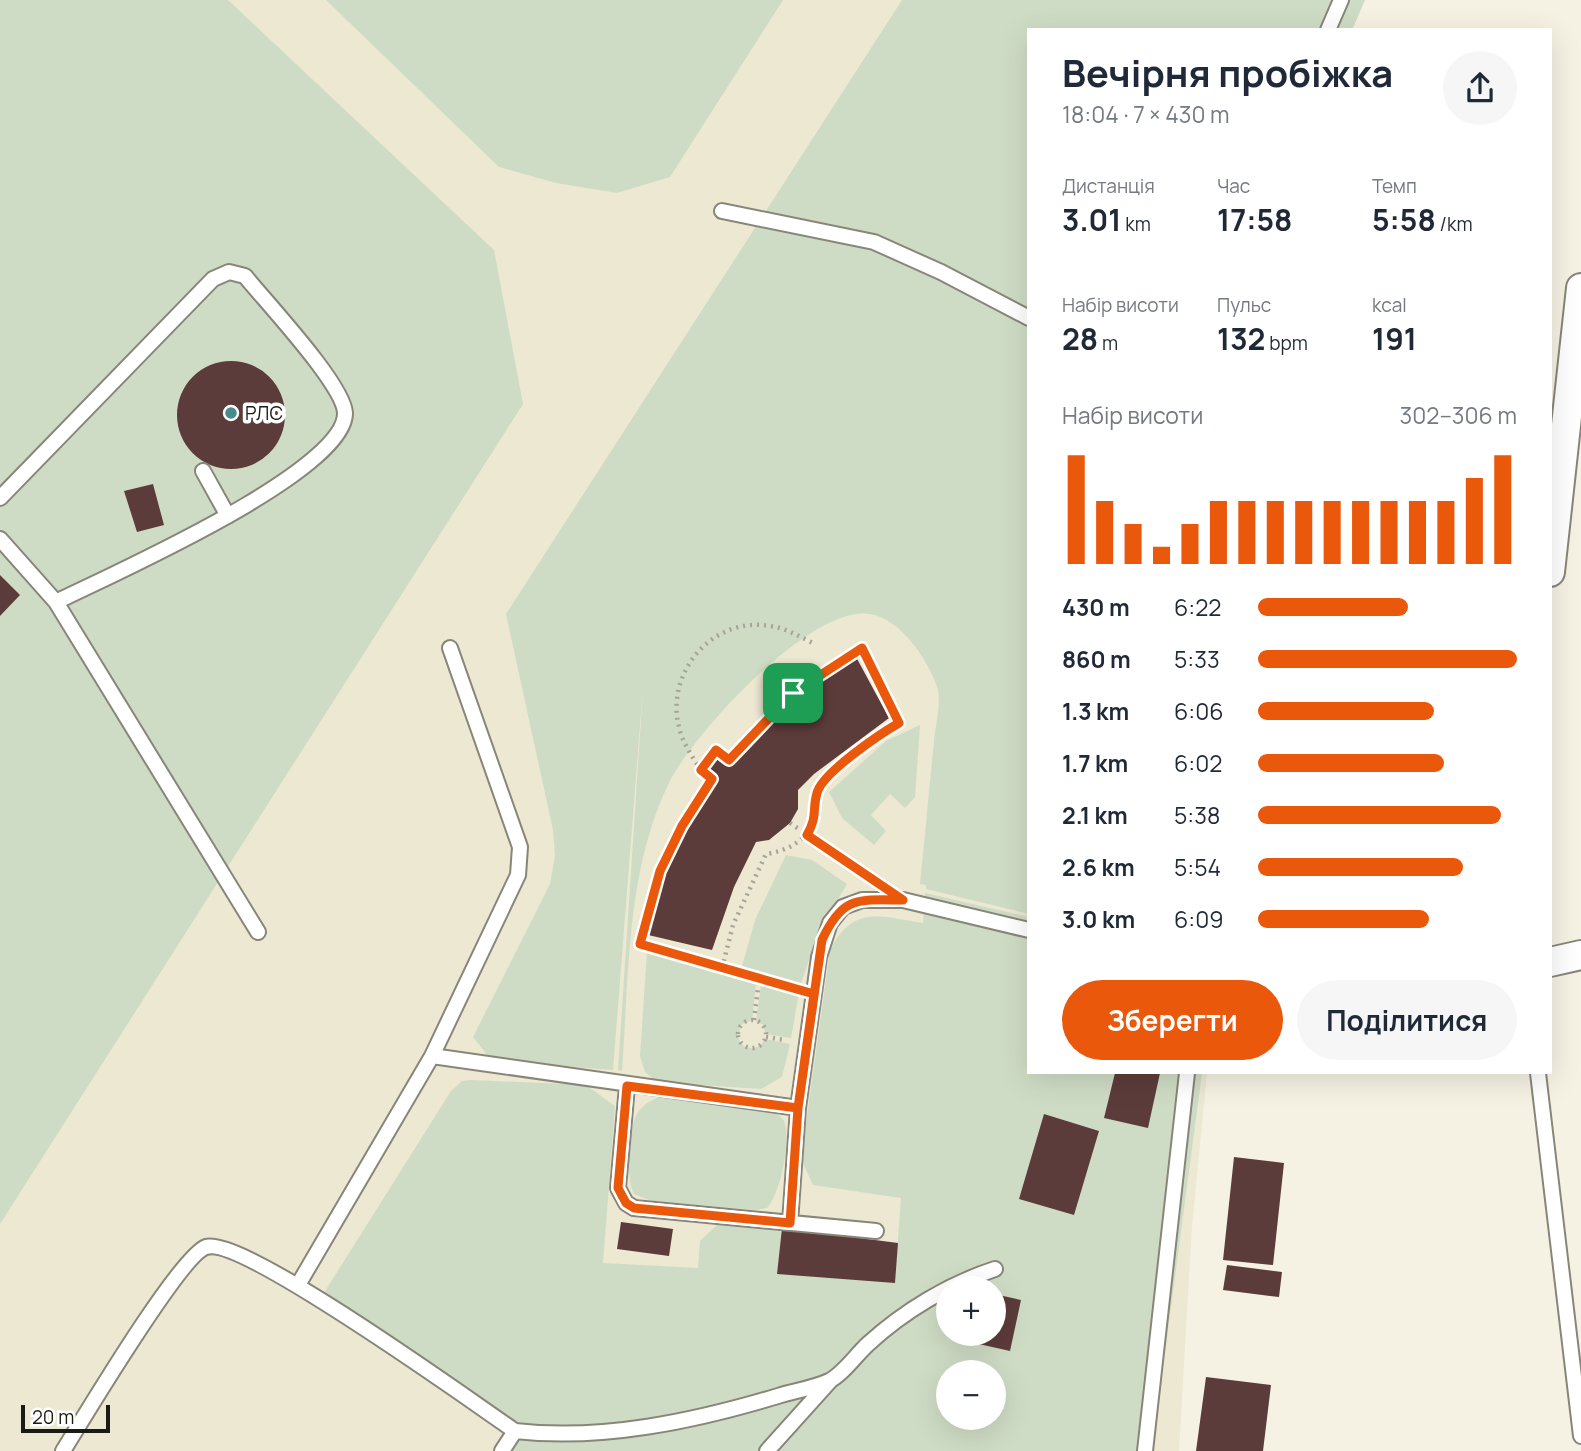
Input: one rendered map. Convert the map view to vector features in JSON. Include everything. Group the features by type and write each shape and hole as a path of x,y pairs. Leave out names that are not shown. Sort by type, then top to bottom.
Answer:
{"street":[{"path":"1552,554 1581,288"},
{"path":"1552,962 1581,955"}],"lane":[{"path":"1329,28 1341,0"},
{"path":"722,211 874,242 941,272 1027,317"},
{"path":"0,498 213,279 229,272 245,276 335,387 345,413 340,432 325,452 301,472 228,516 56,602"},
{"path":"203,471 228,516"},
{"path":"0,539 56,602 258,932"},
{"path":"298,1285 432,1056 518,875 520,847 450,648"},
{"path":"790,1223 798,1108 822,940 830,923 843,907 863,900 903,900 1027,930"},
{"path":"432,1056 627,1086 798,1108"},
{"path":"1145,1451 1187,1074"},
{"path":"1538,1074 1581,1436"},
{"path":"627,1086 618,1188 626,1203 645,1210 876,1231"},
{"path":"63,1451 155,1307 191,1257 206,1247 225,1247 298,1285 515,1431 589,1432 676,1420 743,1406 831,1380"},
{"path":"766,1451 869,1342 958,1281 995,1269"},
{"path":"502,1451 515,1431"}],"path":[{"path":"814,644 786,630 753,625 735,628 701,648 681,677 677,709 679,728 701,770 712,779 682,826 660,871 640,944 814,994"},
{"path":"701,770 716,750 729,760 793,693 862,648 899,723 844,762 817,792 814,823 807,835 790,849 766,855 733,925 722,968"},
{"path":"790,823 903,900"},
{"path":"754,1020 759,979"},
{"path":"754,1020 762,1024 766,1037 761,1045 752,1049 739,1042 737,1033 744,1022 754,1020"}],"shaded area":[{"path":"0,0 1365,0 1353,28 1027,28 1027,1074 1207,1074 1192,1226 1179,1451 0,1451"}],"green space":[{"path":"0,0 228,0 494,250 523,404 0,1224"},
{"path":"326,0 783,0 670,177 617,193 556,183 499,167"},
{"path":"902,0 1365,0 1353,28 1027,28 1027,914 926,889 926,885 920,884 938,713 938,690 919,651 892,623 870,614 846,616 818,629 758,675 704,733 683,759 670,781 645,850 637,886 622,1071 618,1070 643,688 613,1070 492,1061 473,1037 550,884 555,855 553,830 506,614"},
{"path":"920,725 915,797 905,808 890,794 871,815 886,831 874,845 842,818 829,792 886,741"},
{"path":"786,855 812,860 847,884 818,932 800,987 741,970 755,920"},
{"path":"925,893 1027,917 1027,1074 1202,1074 1152,1451 510,1451 522,1432 322,1296 451,1091 462,1081 472,1080 586,1085 615,1106 603,1263 698,1268 700,1241 719,1223 782,1228 777,1273 895,1280 901,1198 813,1185 801,1159 830,950 848,926 858,920 880,917 923,923"},
{"path":"647,952 756,984 752,1020 741,1025 738,1037 741,1044 750,1048 761,1045 765,1039 790,1044 782,1077 761,1089 657,1082 645,1072 640,1056"},
{"path":"761,985 799,993 791,1038 766,1034 762,1024 756,1021"},
{"path":"663,1095 765,1110 784,1121 786,1153 776,1191 767,1208 755,1210 651,1201 634,1194 629,1166 634,1121 642,1107"}],"building":[{"name":"РЛС","path":"231,361 252,365 269,377 281,394 285,415 281,436 269,453 252,465 231,469 210,465 193,453 181,436 177,415 181,394 193,377 210,365"},
{"path":"153,484 164,525 137,532 124,491"},
{"path":"0,575 20,595 0,616"},
{"path":"855,655 889,718 814,774 798,790 798,809 790,823 769,840 756,842 734,887 712,950 644,934 663,872 710,786 711,773 705,768 715,755 721,760 735,754 796,694"},
{"path":"1115,1074 1160,1074 1148,1128 1104,1118"},
{"path":"1044,1114 1099,1131 1074,1215 1019,1199"},
{"path":"1234,1157 1284,1163 1273,1265 1223,1260"},
{"path":"621,1222 673,1229 669,1256 617,1249"},
{"path":"782,1228 898,1243 895,1283 777,1274"},
{"path":"1227,1265 1282,1272 1279,1297 1223,1290"},
{"path":"1006,1297 1021,1300 1010,1351 988,1346 1006,1346"},
{"path":"1206,1377 1271,1385 1263,1451 1196,1451"}],"place":[{"name":"РЛС","path":"231,413"}],"route":[{"path":"793,693 729,760 716,750 701,770 712,779 682,826 660,871 640,944 759,979 814,994 798,1108 627,1086 618,1188 626,1203 634,1208 790,1223 798,1108 822,940 830,923 843,907 863,900 903,900 807,835 814,823 817,792 844,762 873,738 899,723 862,648 793,693"}]}
